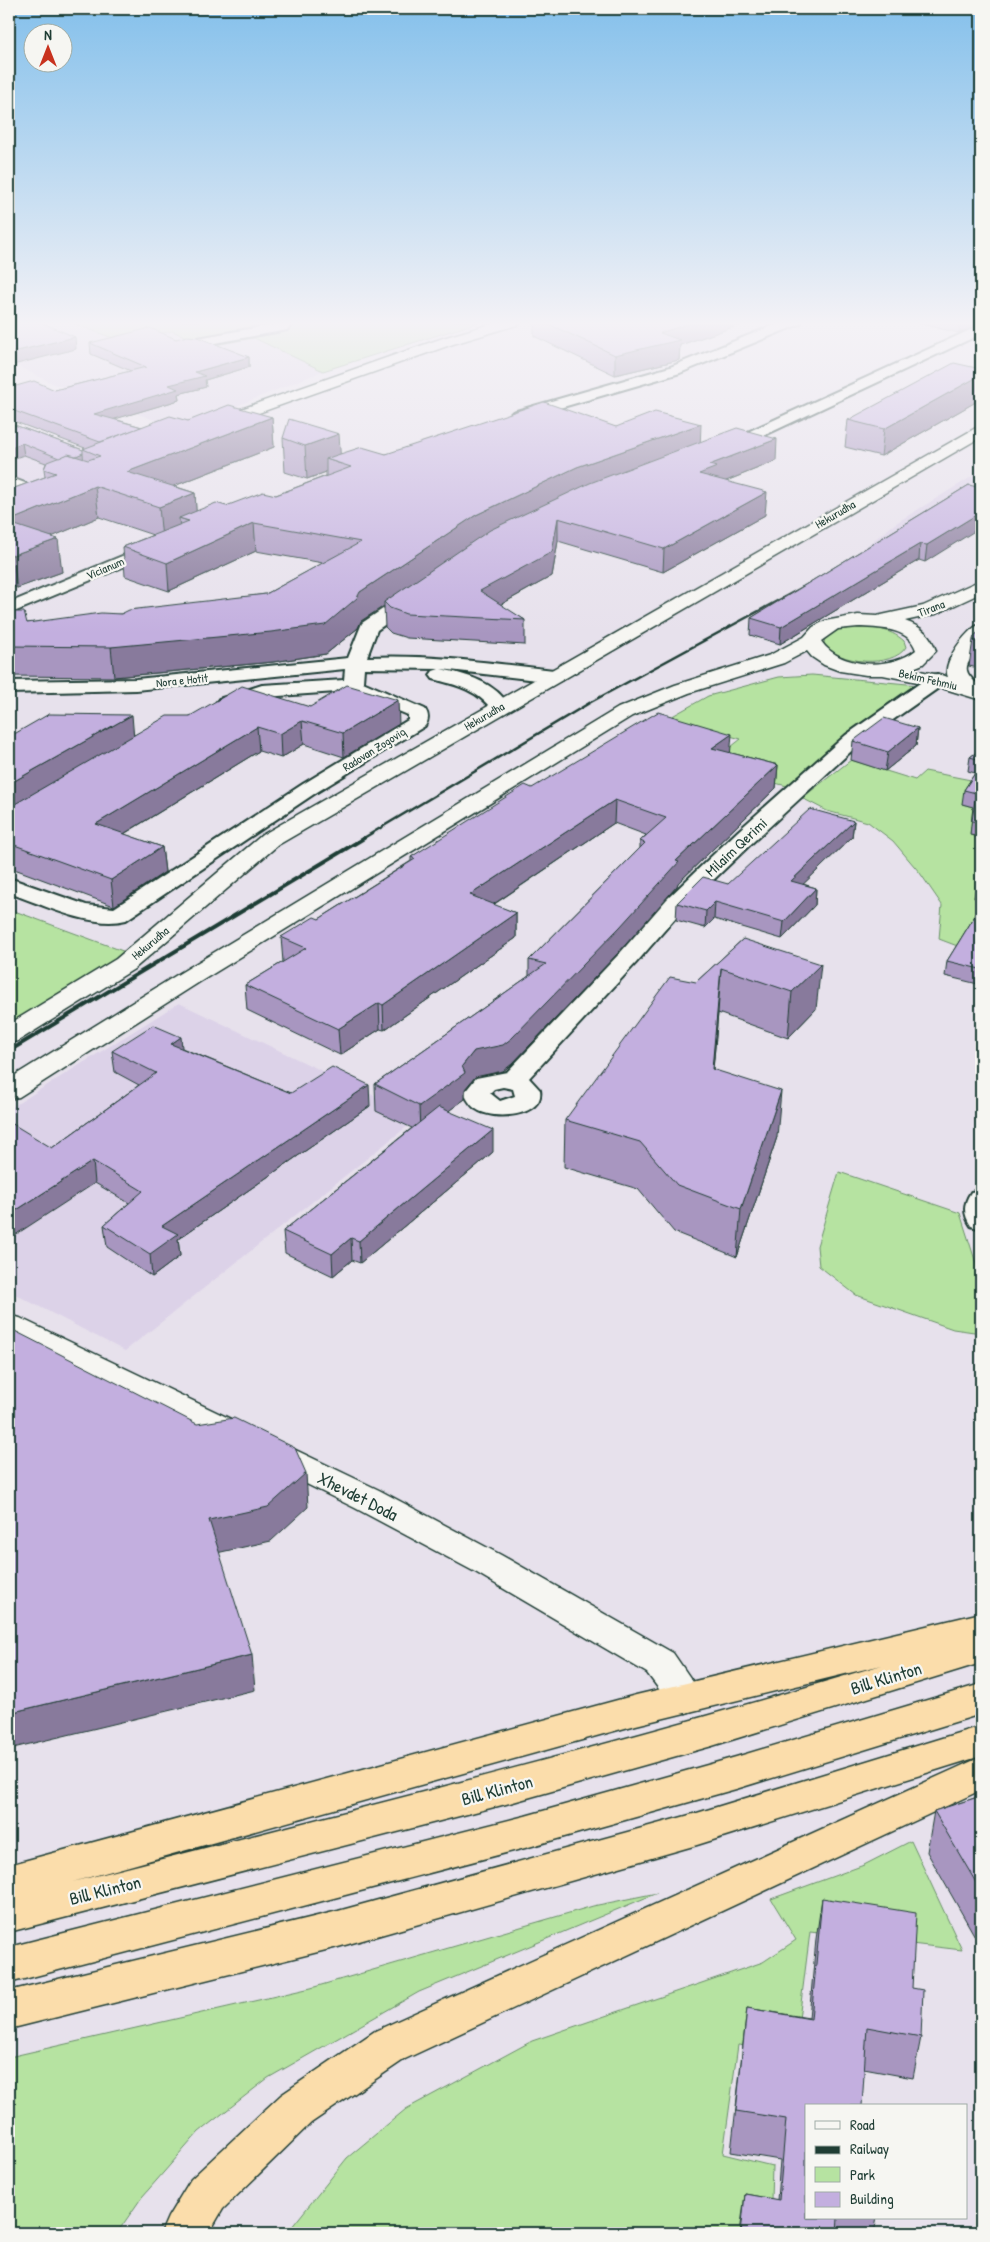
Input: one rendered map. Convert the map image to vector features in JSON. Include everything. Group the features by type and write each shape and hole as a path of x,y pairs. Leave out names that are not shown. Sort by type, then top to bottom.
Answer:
{"highway":[{"path":"9,1882 636,1710 981,1626"},
{"name":"Bill Klinton","path":"9,1915 506,1788 712,1731 981,1648"},
{"path":"9,1965 525,1832 736,1773 981,1699"},
{"path":"9,2010 338,1929 697,1829 981,1741"},
{"path":"184,2233 207,2194 296,2109 390,2045 981,1773"}],"main road":[{"path":"196,430 208,426"},
{"name":"Hekurudha","path":"9,1035 125,964 270,840 981,430"},
{"path":"10,502 53,485"},
{"name":"Tirana","path":"878,622 929,610 981,586"},
{"name":"Tirana","path":"926,647 932,632 949,616 981,597"},
{"path":"9,1091 189,978 624,712 651,700 777,659 811,641 820,630 840,623 878,622 909,630 919,636 926,647 921,658 910,664 881,669 857,667 835,662 814,649 811,641"},
{"path":"978,693 961,680 956,671 957,662 981,630"},
{"name":"Bekim Fehmiu","path":"926,647 950,675 978,693"},
{"path":"712,680 766,670 835,662"},
{"name":"Bekim Fehmiu","path":"881,669 937,680 978,693"},
{"name":"Xhevdet Doda","path":"9,1325 367,1499 506,1573 660,1662 686,1698"}],"street":[{"path":"712,452 769,426"},
{"path":"9,482 35,492"},
{"name":"Vicianum","path":"9,609 174,539"},
{"path":"353,685 355,684 354,663 368,626 431,584"},
{"name":"Nora e Hotit","path":"9,687 90,687 177,681 264,670 354,663 438,663 554,676"},
{"name":"Nora e Hotit","path":"354,663 441,675 460,680 485,691 497,700 500,707"},
{"name":"Milaim Qerimi","path":"513,1080 628,958 675,904 746,836 853,739 937,680"},
{"name":"Radovan Zogoviq","path":"9,885 82,911 118,915 310,788 418,722 418,714 413,709 353,685 262,691 210,709"},
{"path":"981,1198 978,1205 981,1220"}],"shaded area":[{"path":"171,426 188,426 180,429"},
{"path":"9,430 97,462 9,502"},
{"path":"981,471 981,487 841,571 849,559 896,523"},
{"path":"179,1003 419,1117 125,1351 9,1291 9,1109"}],"green space":[{"path":"851,627 872,628 892,633 904,641 906,647 899,654 889,659 865,661 840,656 830,650 824,643 825,638 840,629"},
{"path":"812,675 918,685 787,786 707,766 741,739 667,719 708,696 779,677"},
{"path":"851,760 915,780 925,771 976,781 962,804 973,807 970,835 981,837 981,955 939,939 942,905 920,873 893,841 868,822 827,811 802,798"},
{"path":"9,909 139,957 9,1034"},
{"path":"839,1172 960,1213 981,1279 981,1333 953,1329 856,1295 819,1266 817,1246"},
{"path":"911,1841 962,1950 810,1932 795,2051 738,2045 723,2154 772,2166 770,2233 736,2231 735,2233 287,2233 347,2158 406,2109 532,2041 763,1962 796,1940 771,1899 864,1865"},
{"path":"657,1893 419,1992 268,2078 199,2132 142,2197 117,2233 9,2233 9,2057 311,1988 593,1906"}],"building":[{"path":"9,426 16,426 83,450 83,453 76,456 68,454 59,458 22,443 9,448"},
{"path":"55,426 142,427 100,442"},
{"path":"145,426 249,426 127,472 195,493 159,507 95,486 9,521 9,490 56,473 44,469 47,462 68,454 88,460 100,456 83,449"},
{"path":"287,426 311,426 339,434 305,446 283,438"},
{"path":"472,426 696,426 577,467 476,515 360,592 357,598 325,625 111,647 9,646 9,612 24,612 27,623 101,613 121,614 129,610 266,594 361,542 254,523 167,563 123,547 189,521 179,518 216,503 226,506 263,492 276,495 351,467 326,459 334,456 362,447 386,454"},
{"path":"871,426 890,426 884,429"},
{"path":"737,428 777,439 709,465 717,467 699,474 767,492 664,549 558,518 552,552 480,591 525,620 406,614 390,608 384,602 490,530 590,483"},
{"path":"969,485 981,488 981,512 927,545 920,544 781,627 751,618"},
{"path":"9,523 58,539 13,555 9,553"},
{"path":"981,630 981,642 973,640 974,636"},
{"path":"347,685 398,700 343,733 302,721 280,734 257,727 96,824 162,847 111,880 9,843 9,804 15,804 167,716 190,716 242,686 310,707"},
{"path":"658,712 732,734 712,748 778,765 676,861 679,862 620,927 512,1038 503,1045 474,1051 462,1066 465,1073 419,1106 375,1084 546,964 529,960 645,843 640,841 666,818 615,800 470,895 516,913 383,1005 379,1003 338,1029 245,985 306,948 281,937 314,917 319,919 415,859 411,857 525,785 532,788"},
{"path":"49,714 132,715 9,784 9,737"},
{"path":"884,718 918,728 888,752 853,741"},
{"path":"981,749 981,760 970,757"},
{"path":"981,764 981,822 972,821 976,793 964,790"},
{"path":"810,809 854,821 791,881 816,888 784,922 715,902 706,911 677,903 703,877 728,884"},
{"path":"981,854 981,884 976,883"},
{"path":"981,906 980,969 947,961"},
{"path":"743,939 821,964 792,992 721,968 712,1069 781,1091 741,1209 677,1185 640,1142 565,1120 670,977 696,982"},
{"path":"153,1025 181,1037 171,1044 291,1093 332,1067 369,1085 162,1226 178,1234 150,1254 104,1225 143,1191 93,1161 9,1215 9,1124 11,1123 52,1148 156,1073 112,1051"},
{"path":"439,1107 493,1130 359,1241 351,1238 332,1254 283,1231"},
{"path":"9,1328 197,1424 234,1418 295,1448 306,1473 268,1507 209,1520 252,1655 9,1713"},
{"path":"981,1796 981,1891 934,1811"},
{"path":"822,1898 916,1913 912,1988 923,1990 921,2037 867,2027 862,2104 805,2104 805,2220 838,2220 837,2233 741,2233 745,2194 779,2200 786,2119 736,2111 747,2008 811,2019"}],"railway":[{"path":"966,494 981,485"},
{"path":"362,839 591,702 812,582"},
{"path":"9,1051 364,838"}]}
